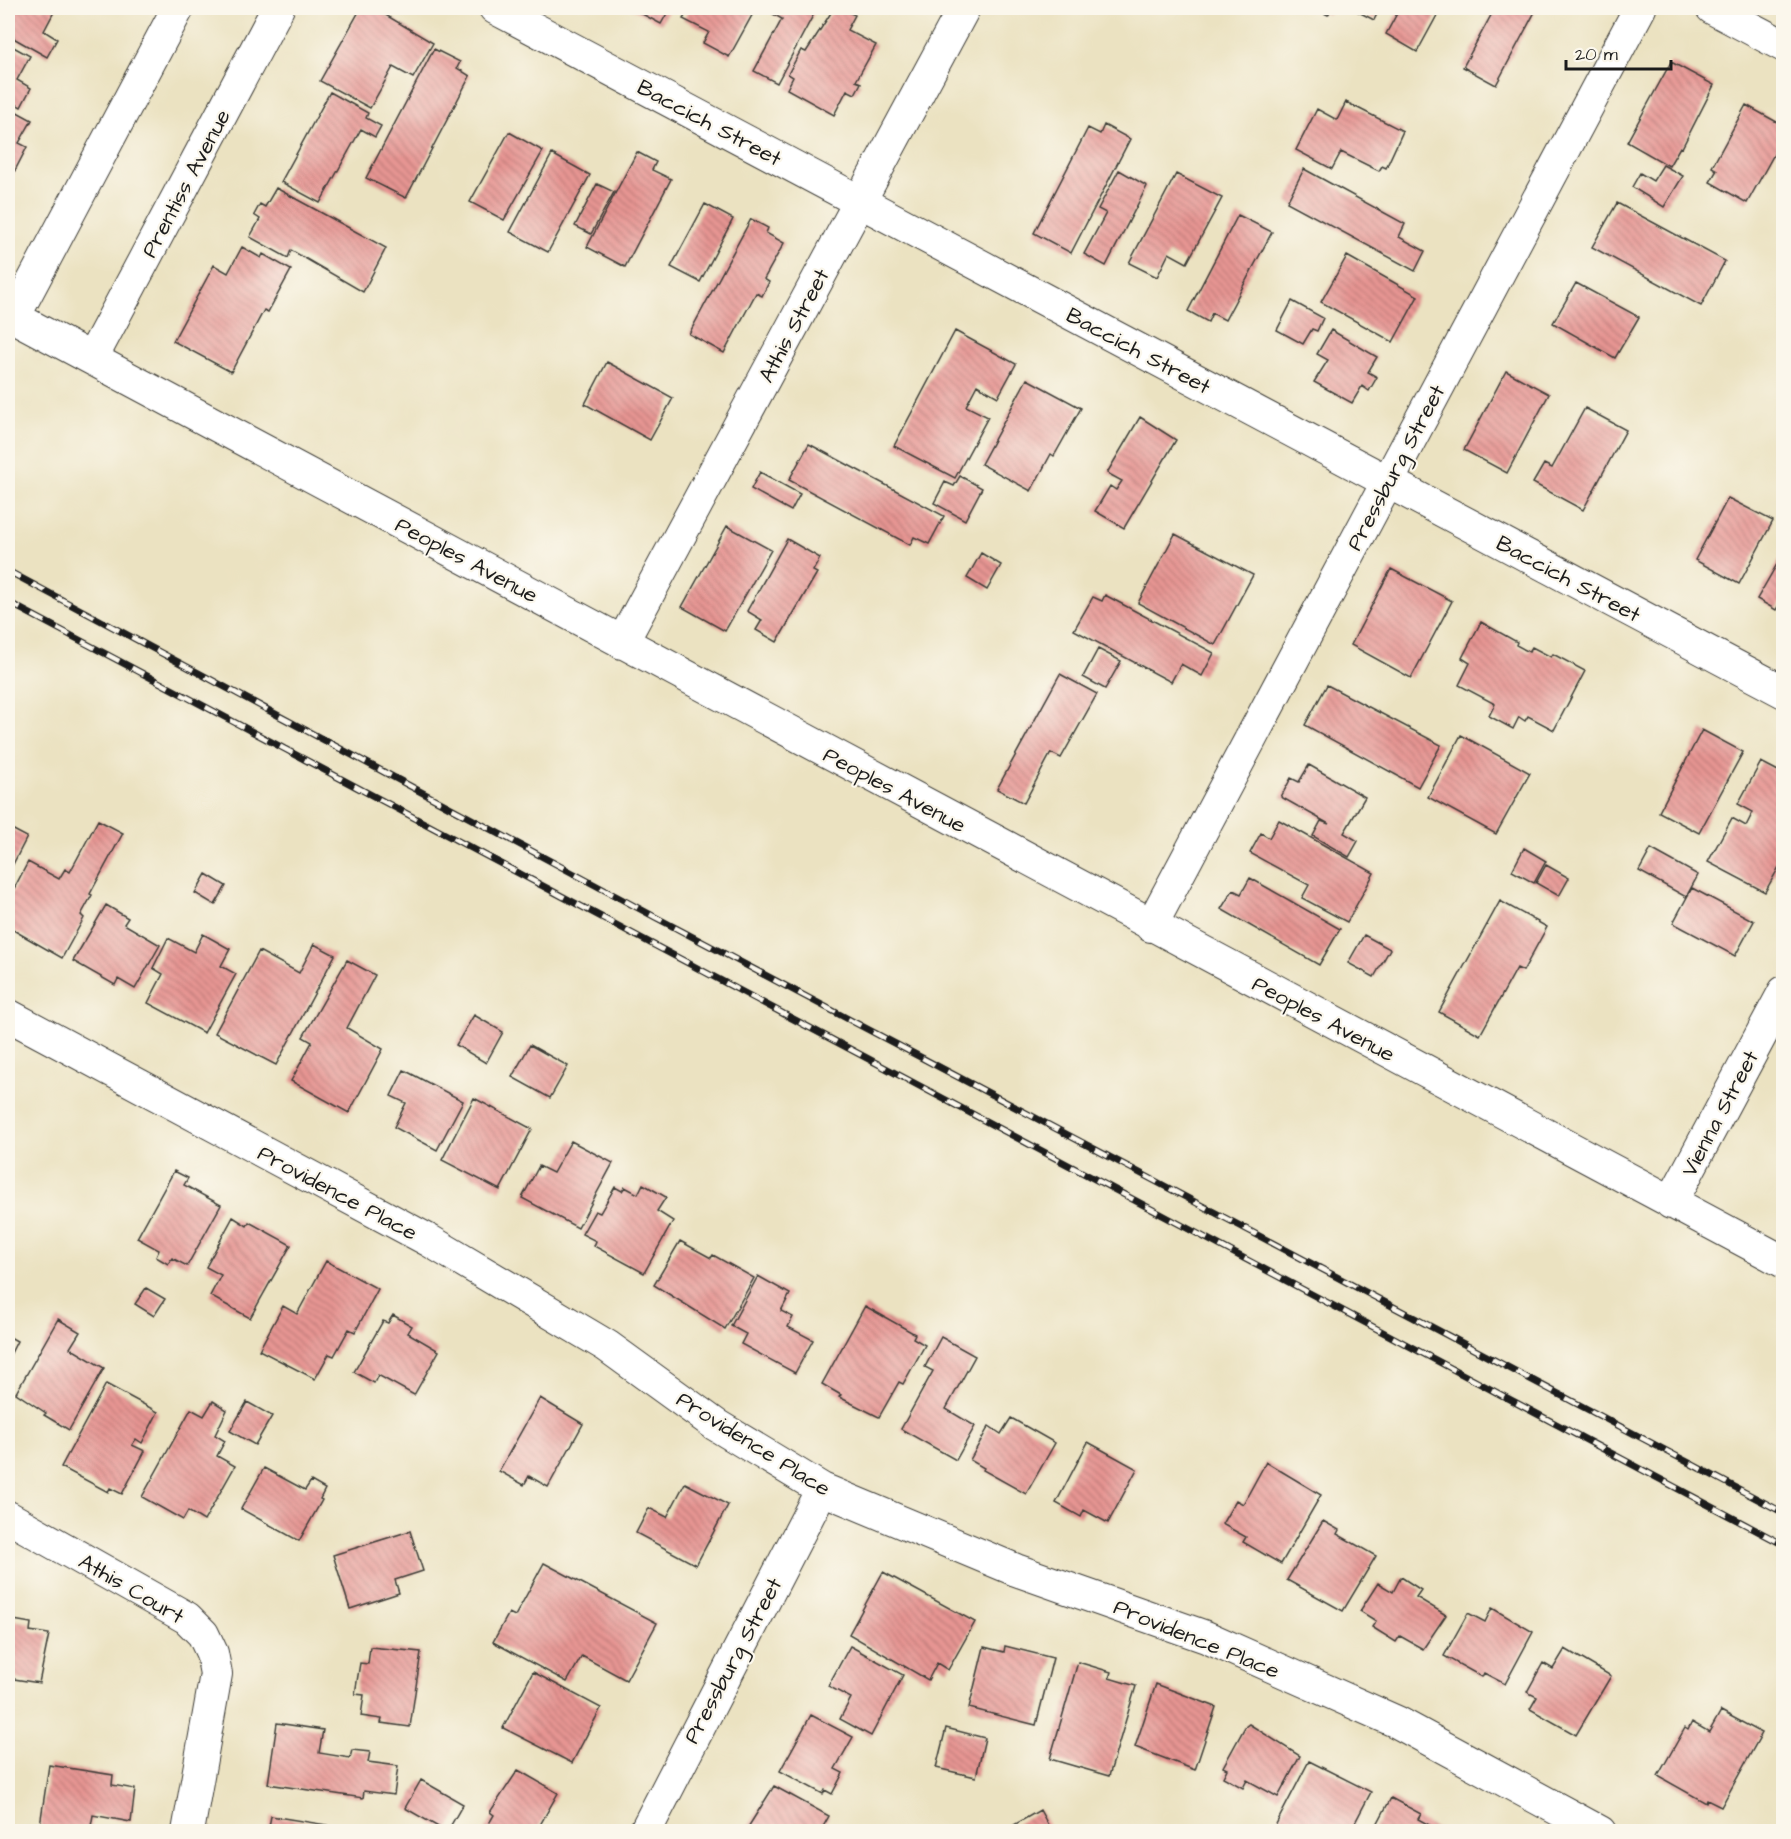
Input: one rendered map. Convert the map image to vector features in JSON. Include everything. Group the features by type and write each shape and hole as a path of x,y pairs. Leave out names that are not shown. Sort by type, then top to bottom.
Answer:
{"street":[{"path":"11,316 178,8"},
{"name":"Prentiss Avenue","path":"92,358 278,8"},
{"name":"Baccich Street","path":"495,8 1784,692"},
{"name":"Athis Street","path":"622,643 964,8"},
{"name":"Pressburg Street","path":"1151,926 1640,8"},
{"path":"1712,8 1784,46"},
{"name":"Peoples Avenue","path":"11,316 1784,1262"},
{"name":"Vienna Street","path":"1671,1203 1784,992"},
{"name":"Providence Place","path":"8,1014 430,1241 607,1346 716,1425 822,1489 1016,1570 1206,1637 1397,1722 1600,1832"},
{"name":"Pressburg Street","path":"645,1832 822,1489"},
{"name":"Athis Court","path":"8,1517 156,1599 187,1618 203,1634 212,1653 216,1674 189,1832"}],"building":[{"path":"8,8 56,8 44,31 57,39 47,57 8,35"},
{"path":"361,8 374,8 433,43 413,78 393,67 370,108 320,81"},
{"path":"631,8 670,8 661,24"},
{"path":"690,8 756,8 729,57 703,43 709,32 683,19"},
{"path":"776,8 817,8 777,83 754,71 782,19 773,14"},
{"path":"834,8 840,8 855,15 847,30 876,45 856,81 861,83 855,94 847,90 834,115 787,89 793,77 788,74 801,50 806,52"},
{"path":"1314,8 1332,8 1328,15"},
{"path":"1351,8 1380,8 1374,20"},
{"path":"1400,8 1441,8 1417,52 1386,34"},
{"path":"1495,8 1537,8 1496,85 1463,67"},
{"path":"8,44 30,56 17,80 31,88 21,107 8,100"},
{"path":"434,49 460,62 457,68 470,76 406,198 366,178"},
{"path":"1671,62 1714,85 1682,148 1680,147 1669,166 1627,142"},
{"path":"330,92 368,113 366,118 381,126 375,137 361,129 320,203 281,182"},
{"path":"1346,102 1403,131 1386,168 1382,166 1379,171 1341,152 1332,169 1296,150 1317,109 1337,120"},
{"path":"1746,105 1784,126 1784,136 1747,203 1710,182 1717,170 1712,167"},
{"path":"8,107 32,120 19,143 27,147 8,184"},
{"path":"1104,125 1130,139 1071,253 1034,233 1088,128 1100,134"},
{"path":"509,132 543,151 504,220 470,202"},
{"path":"637,152 656,162 652,170 671,179 625,267 587,247"},
{"path":"552,154 590,175 548,252 510,232"},
{"path":"1663,165 1683,176 1664,207 1632,187 1640,173 1653,181"},
{"path":"1304,169 1405,224 1399,237 1425,251 1415,271 1287,202"},
{"path":"1119,170 1147,186 1106,266 1084,254 1106,213 1098,209"},
{"path":"1176,174 1222,198 1187,263 1169,253 1157,277 1129,263"},
{"path":"597,184 614,192 591,234 575,226"},
{"path":"276,188 386,248 363,292 291,250 288,258 250,237 260,219 254,215 260,204 265,207"},
{"path":"1617,203 1725,261 1701,306 1592,247"},
{"path":"705,204 733,219 700,282 671,267"},
{"path":"1238,215 1272,232 1225,320 1212,313 1208,322 1188,311"},
{"path":"751,219 768,228 766,233 784,243 764,279 769,282 762,296 756,293 724,353 689,334"},
{"path":"242,247 261,258 263,254 291,270 268,312 264,310 231,372 173,341 214,265 228,273"},
{"path":"1347,256 1418,296 1393,342 1321,302"},
{"path":"1576,283 1639,317 1615,358 1553,323"},
{"path":"1292,301 1323,318 1317,331 1312,329 1303,344 1277,330"},
{"path":"1331,330 1377,357 1368,372 1377,377 1369,391 1362,386 1352,403 1314,382 1328,360 1317,354"},
{"path":"955,331 1016,364 998,397 977,385 966,406 988,417 955,478 894,446"},
{"path":"607,362 673,398 650,440 585,404"},
{"path":"1506,371 1549,394 1507,473 1464,450"},
{"path":"1027,379 1081,408 1054,456 1051,454 1031,491 981,464"},
{"path":"1585,408 1626,430 1583,510 1533,483 1544,464 1552,468"},
{"path":"1140,417 1176,440 1124,528 1095,511 1110,486 1116,490 1122,481 1107,473"},
{"path":"809,444 944,516 929,544 914,537 910,545 789,480"},
{"path":"760,472 800,494 791,511 751,489"},
{"path":"960,476 982,488 965,520 934,503 945,482 954,486"},
{"path":"1728,498 1773,521 1739,584 1695,560"},
{"path":"727,526 771,550 725,631 682,607"},
{"path":"1175,534 1253,575 1215,645 1138,603"},
{"path":"787,539 820,558 813,571 817,573 777,642 756,630 762,620 747,611"},
{"path":"1784,552 1784,605 1780,603 1776,610 1757,599"},
{"path":"981,553 1001,565 987,590 967,578"},
{"path":"1391,569 1452,601 1411,678 1351,645"},
{"path":"1105,595 1214,653 1202,676 1181,664 1171,682 1074,630 1093,597 1102,601"},
{"path":"1481,622 1517,642 1516,645 1529,652 1532,647 1551,657 1553,654 1585,671 1554,730 1528,716 1525,721 1519,717 1513,729 1489,716 1495,704 1459,685 1470,663 1462,658"},
{"path":"1098,649 1121,661 1105,689 1083,677"},
{"path":"1060,674 1097,694 1061,758 1051,753 1024,803 997,789"},
{"path":"1327,685 1441,745 1418,787 1305,725"},
{"path":"1702,730 1743,752 1699,833 1659,812"},
{"path":"1461,735 1530,773 1496,834 1428,797"},
{"path":"1761,762 1784,774 1784,858 1765,892 1708,862 1732,818 1746,826 1753,812 1738,804"},
{"path":"1309,765 1365,797 1344,833 1358,841 1349,857 1313,836 1321,821 1329,824 1281,797 1291,778 1299,782"},
{"path":"98,820 123,833 90,894 92,895 81,915 84,918 62,958 8,927 8,900 28,862 59,879 65,869 70,872"},
{"path":"1279,820 1374,873 1347,922 1302,898 1309,885 1250,853 1261,833 1269,838"},
{"path":"8,827 27,837 8,874"},
{"path":"1524,848 1546,861 1534,883 1512,871"},
{"path":"1651,849 1698,875 1686,897 1639,871"},
{"path":"1546,865 1569,878 1559,896 1536,883"},
{"path":"206,874 226,886 215,905 195,893"},
{"path":"1250,878 1340,929 1319,965 1221,909 1233,890 1241,894"},
{"path":"1692,888 1754,921 1735,956 1673,923"},
{"path":"1500,901 1547,927 1523,971 1517,968 1480,1035 1439,1012"},
{"path":"106,905 128,918 124,924 160,945 135,989 118,979 115,985 73,961"},
{"path":"203,934 230,949 221,966 236,974 204,1033 148,1003 163,974 153,968 168,938 194,952"},
{"path":"1364,935 1390,949 1374,977 1348,963"},
{"path":"314,944 335,955 276,1065 215,1033 259,951 299,973"},
{"path":"347,960 375,975 347,1028 383,1049 349,1113 291,1081 312,1042 303,1037"},
{"path":"474,1015 503,1032 486,1063 456,1045"},
{"path":"530,1045 568,1066 550,1098 512,1077"},
{"path":"404,1070 463,1101 437,1150 394,1127 406,1103 391,1096"},
{"path":"474,1098 532,1129 500,1190 442,1160"},
{"path":"571,1141 613,1163 578,1228 522,1198 539,1166 553,1173"},
{"path":"174,1171 188,1178 184,1185 221,1205 187,1266 172,1258 168,1264 156,1257 159,1250 137,1238"},
{"path":"643,1184 666,1197 657,1211 673,1221 644,1273 594,1246 596,1241 582,1234 595,1211 600,1213 615,1187 622,1191 625,1187 638,1194"},
{"path":"233,1217 247,1226 249,1222 291,1245 250,1318 210,1296 221,1275 206,1267"},
{"path":"680,1241 711,1258 713,1255 754,1278 725,1329 654,1285"},
{"path":"326,1261 378,1289 355,1332 349,1329 334,1356 329,1354 315,1379 259,1350 283,1306 297,1314"},
{"path":"758,1276 790,1294 781,1311 793,1317 788,1327 813,1340 795,1373 741,1344 746,1334 731,1326"},
{"path":"146,1288 165,1299 154,1316 135,1304"},
{"path":"865,1306 915,1334 913,1338 925,1345 903,1384 899,1382 879,1417 839,1397 841,1395 822,1384"},
{"path":"393,1315 412,1326 408,1333 439,1351 414,1395 378,1375 374,1383 354,1372 383,1321 388,1323"},
{"path":"58,1319 80,1332 70,1348 104,1368 69,1430 44,1415 46,1413 16,1393"},
{"path":"8,1336 17,1341 8,1359"},
{"path":"941,1337 975,1356 946,1409 975,1426 956,1460 901,1429 933,1371 925,1367"},
{"path":"106,1384 158,1412 142,1443 136,1439 132,1445 145,1451 122,1494 110,1488 108,1492 61,1467"},
{"path":"540,1398 583,1424 548,1487 529,1476 524,1485 499,1471"},
{"path":"213,1401 227,1410 215,1435 225,1441 217,1456 235,1466 204,1521 188,1511 183,1520 142,1497 191,1409 204,1416"},
{"path":"247,1402 272,1416 255,1445 230,1431"},
{"path":"1011,1418 1055,1443 1026,1494 983,1470 984,1468 970,1460 989,1426 1001,1434"},
{"path":"1088,1442 1137,1469 1108,1523 1084,1510 1081,1517 1056,1503"},
{"path":"1266,1462 1321,1495 1281,1564 1243,1542 1246,1537 1222,1524 1236,1500 1243,1504"},
{"path":"264,1468 305,1490 311,1481 325,1489 320,1499 322,1500 299,1541 241,1509"},
{"path":"685,1483 728,1505 696,1565 636,1533 649,1508 667,1517"},
{"path":"1323,1521 1339,1530 1337,1534 1376,1556 1343,1611 1287,1580"},
{"path":"410,1531 423,1571 395,1580 399,1593 350,1609 333,1555"},
{"path":"544,1563 657,1623 626,1680 582,1656 567,1682 493,1642 509,1613 515,1616"},
{"path":"883,1572 975,1622 948,1670 937,1663 928,1680 849,1634"},
{"path":"1401,1577 1421,1590 1416,1597 1446,1615 1423,1649 1400,1636 1396,1642 1372,1627 1376,1621 1360,1611 1378,1583 1393,1592"},
{"path":"1492,1608 1533,1632 1505,1684 1484,1673 1482,1677 1444,1656 1468,1613 1485,1622"},
{"path":"8,1619 31,1623 30,1631 49,1634 39,1683 8,1678"},
{"path":"850,1646 903,1675 871,1736 840,1719 851,1698 828,1686"},
{"path":"1005,1646 1053,1658 1036,1725 969,1708 984,1647 1004,1652"},
{"path":"370,1647 421,1652 410,1727 381,1723 382,1719 361,1716 364,1695 355,1694 360,1663 368,1664"},
{"path":"1565,1649 1611,1676 1576,1735 1530,1709 1537,1697 1527,1692 1543,1663 1553,1669"},
{"path":"1078,1662 1111,1672 1109,1678 1136,1686 1109,1776 1050,1759"},
{"path":"533,1672 601,1708 572,1763 503,1728"},
{"path":"1156,1684 1216,1707 1195,1770 1135,1747"},
{"path":"1721,1711 1762,1733 1721,1807 1707,1800 1706,1803 1658,1776 1685,1728 1688,1730 1692,1722 1709,1732"},
{"path":"811,1715 853,1737 835,1769 843,1773 832,1794 825,1790 823,1794 780,1771"},
{"path":"277,1723 323,1730 319,1753 350,1758 352,1750 370,1752 368,1762 398,1766 394,1795 364,1791 363,1798 268,1784"},
{"path":"1249,1724 1300,1756 1278,1797 1247,1780 1243,1788 1223,1777 1227,1769 1223,1767 1245,1727"},
{"path":"946,1728 985,1738 976,1777 936,1768"},
{"path":"1309,1761 1371,1792 1350,1832 1272,1832"},
{"path":"49,1765 113,1775 112,1785 135,1789 131,1822 93,1815 90,1832 39,1832"},
{"path":"518,1770 558,1793 536,1832 484,1832 494,1815 490,1812"},
{"path":"421,1780 463,1804 447,1832 405,1808"},
{"path":"774,1786 829,1816 820,1832 745,1832"},
{"path":"1391,1798 1421,1814 1418,1819 1442,1832 1373,1832"},
{"path":"1040,1810 1052,1832 1002,1832"},
{"path":"271,1816 327,1825 326,1832 268,1832"}],"railway":[{"path":"8,571 655,917 1784,1513"},
{"path":"8,602 1784,1545"}]}
